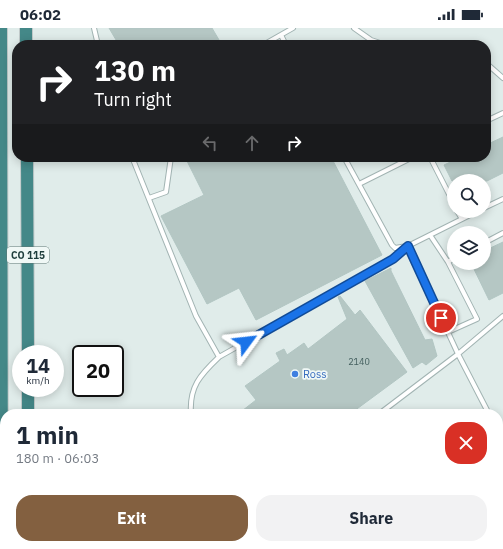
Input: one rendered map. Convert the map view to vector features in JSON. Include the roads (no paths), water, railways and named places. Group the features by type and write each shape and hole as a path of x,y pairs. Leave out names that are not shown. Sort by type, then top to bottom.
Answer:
{"highway":[{"name":"CO 115","path":"1,28 2,409"},
{"path":"26,28 26,40"},
{"name":"CO 115","path":"27,162 28,345"},
{"path":"28,397 28,409"}],"lane":[{"path":"94,28 97,40"},
{"path":"272,40 293,28"},
{"path":"354,28 371,40"},
{"path":"281,35 284,40"},
{"path":"491,67 503,78"},
{"path":"491,119 503,113"},
{"path":"134,162 196,316 219,357"},
{"path":"149,198 166,192 170,162"},
{"path":"347,162 392,245 396,248 408,246"},
{"path":"359,184 403,162"},
{"path":"433,162 447,190"},
{"path":"491,205 503,199"},
{"path":"191,409 191,395 197,381 205,370 219,357 393,259 408,246 462,219"},
{"path":"491,239 503,233"},
{"path":"430,235 447,260"},
{"path":"408,246 458,354 486,409"},
{"path":"448,332 477,319 452,270"},
{"path":"386,409 458,354 503,316"}],"place":[{"name":"Ross","path":"295,374"}]}
